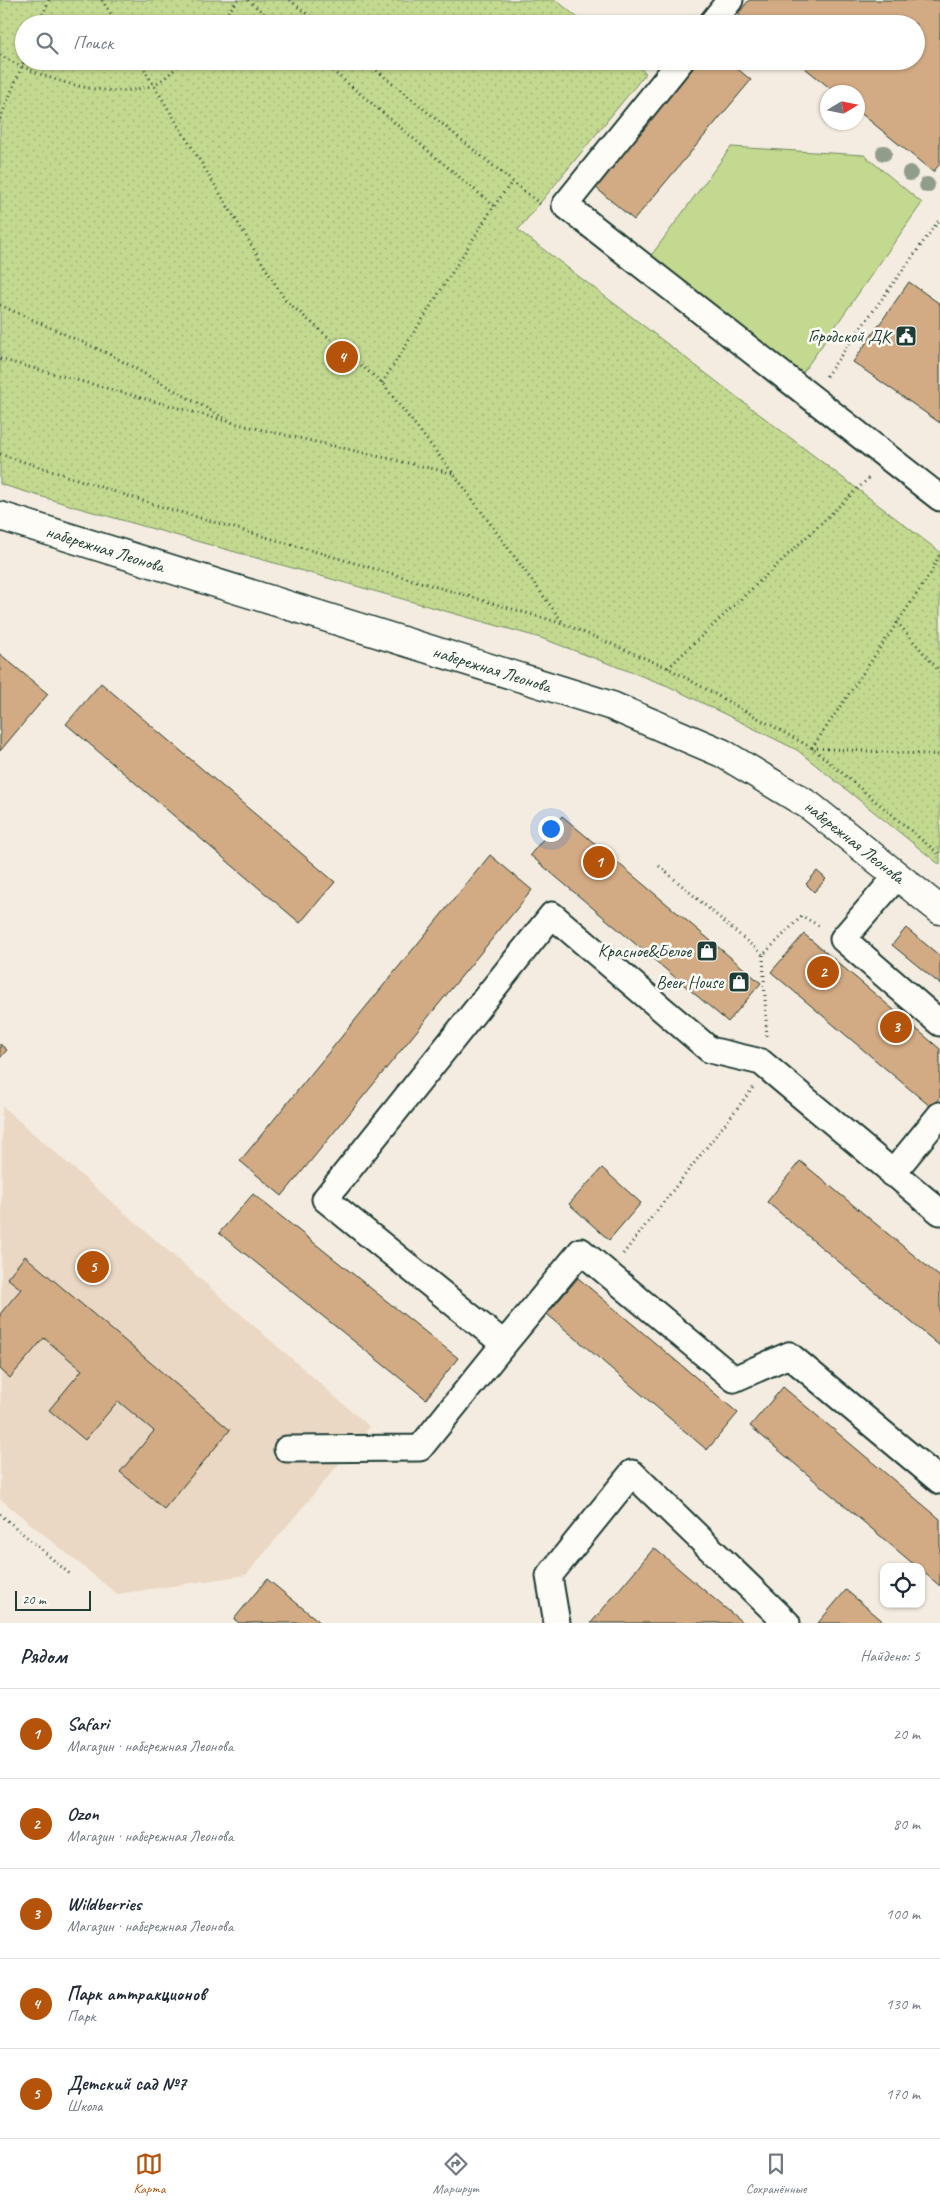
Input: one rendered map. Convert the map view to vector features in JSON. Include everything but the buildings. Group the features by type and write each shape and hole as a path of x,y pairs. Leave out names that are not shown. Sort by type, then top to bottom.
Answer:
{"main road":[{"name":"набережная Леонова","path":"0,516 612,706 722,754 810,806 940,910"}],"lane":[{"path":"718,15 730,0"},
{"path":"674,70 565,205 940,498"},
{"path":"897,876 843,940 940,1023"},
{"path":"504,1344 325,1199 552,915 710,1050 761,1062 892,1174 940,1212"},
{"path":"892,1174 940,1115"},
{"path":"287,1449 420,1448 581,1251 734,1379 789,1355 940,1481"},
{"path":"557,1623 549,1576 632,1473 787,1623"}],"path":[{"path":"43,15 49,0"},
{"path":"102,0 111,15"},
{"path":"226,15 238,0"},
{"path":"248,0 266,15"},
{"path":"290,0 308,15"},
{"path":"0,54 15,63"},
{"path":"0,119 20,70"},
{"path":"28,70 44,77 112,92 154,85 172,70"},
{"path":"145,70 285,300 382,383 453,473 564,624"},
{"path":"332,70 494,206"},
{"path":"382,383 494,206 512,182"},
{"path":"811,397 940,219"},
{"path":"0,305 111,355 233,423"},
{"path":"0,359 233,423 453,473"},
{"path":"0,454 159,506 564,624 668,668 812,748 940,855"},
{"path":"668,668 874,473"},
{"path":"812,748 931,573 940,553"},
{"path":"897,622 940,672"},
{"path":"812,748 940,755"},
{"path":"608,1273 769,1068 763,955 659,866"},
{"path":"763,955 802,916 843,940"},
{"path":"0,1514 71,1575"}],"shaded area":[{"path":"2,1106 370,1427 246,1575 117,1594 0,1499"}],"green space":[{"path":"0,0 556,0 574,15 15,15 15,70 642,70 646,73 518,230 940,552 940,865 797,750 668,686 541,638 0,484"},
{"path":"731,147 864,155 922,203 801,375 650,257"}],"place":[{"name":"Городской ДК","path":"906,336"},
{"name":"Парк аттракционов","path":"342,357"},
{"name":"Safari","path":"599,862"},
{"name":"Красное&Белое","path":"707,951"},
{"name":"Ozon","path":"823,972"},
{"name":"Beer House","path":"739,982"},
{"name":"Wildberries","path":"896,1027"},
{"name":"Детский сад №7","path":"93,1267"}]}
